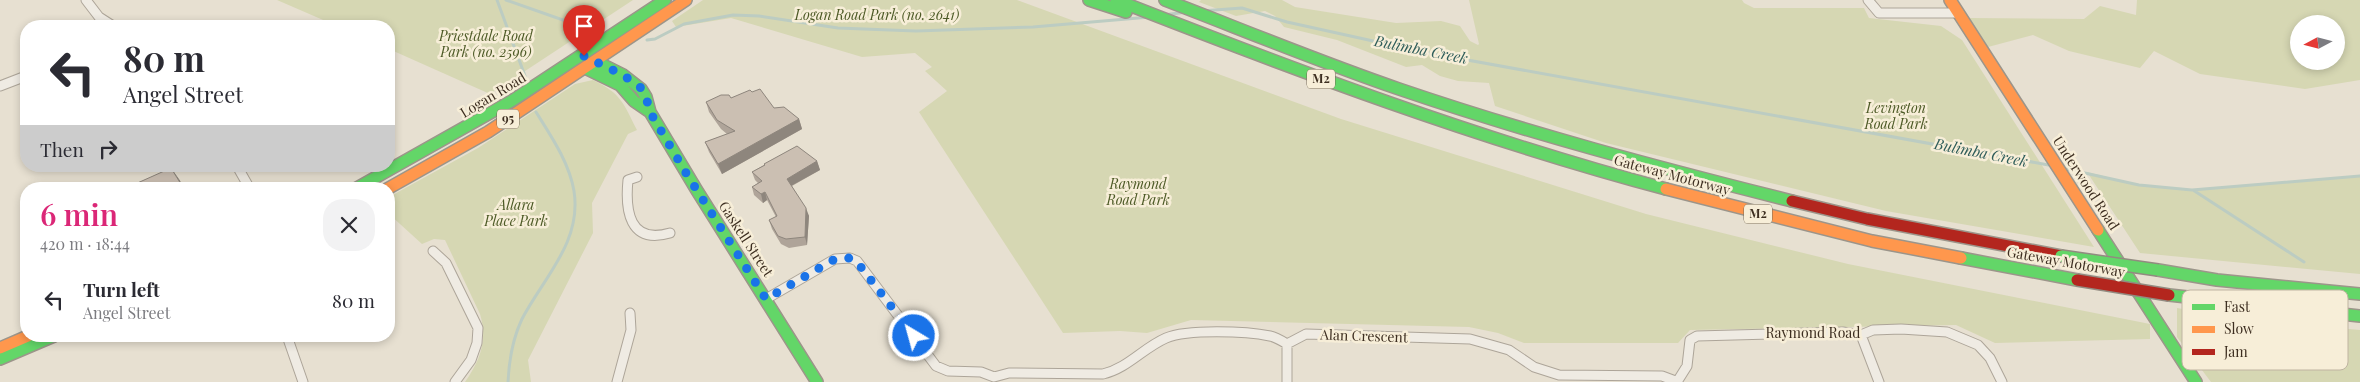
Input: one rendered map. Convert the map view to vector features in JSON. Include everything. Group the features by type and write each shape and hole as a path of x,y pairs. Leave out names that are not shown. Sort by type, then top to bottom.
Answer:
{"main road":[{"name":"Logan Road","path":"395,167 476,123 579,59 665,0"},
{"name":"Logan Road","path":"395,184 481,136 686,0"},
{"path":"1089,0 1162,24 1176,24"},
{"name":"Gateway Motorway","path":"1116,0 1445,123 1622,178 1872,242 2077,280 2182,296"},
{"name":"Underwood Road","path":"1950,0 2182,360"},
{"name":"Gateway Motorway","path":"1174,1 1226,24 1431,100 1644,164 1867,219 2061,256 2217,280 2319,290"},
{"path":"607,67 608,57 615,48"},
{"name":"Gaskell Street","path":"579,59 590,64 620,85 634,101 650,112"},
{"name":"Gaskell Street","path":"590,64 607,67 636,84 646,97 650,112 696,189 817,382"},
{"name":"Logan Road","path":"368,182 386,172"},
{"path":"0,348 20,339"},
{"path":"0,359 40,342"},
{"name":"Underwood Road","path":"2188,370 2196,382"}],"street":[{"path":"86,0 99,17 104,20"},
{"path":"1868,0 1879,13 1958,12"},
{"path":"0,86 20,78"},
{"path":"637,177 628,180 625,210 634,227 640,231 662,236 670,233"},
{"path":"433,251 446,263 478,328 471,360 455,382"},
{"path":"766,299 841,257 850,258 857,262 936,366 948,371 981,372 993,379 1009,373 1103,374 1115,371 1128,364 1166,338 1192,331 1271,336 1287,344 1287,382"},
{"path":"617,382 631,330 630,313"},
{"name":"Raymond Road","path":"1678,382 1687,366 1690,340 1697,336 1843,332 1861,335 1873,330 1901,329 1947,332 1978,345 1990,358 2002,382"},
{"name":"Alan Crescent","path":"1287,344 1306,334 1470,339 1509,350 1539,370 1559,375 1662,376 1678,382"},
{"path":"1861,335 1879,382"},
{"path":"289,342 303,382"}],"green space":[{"name":"Priestdale Road Park (no. 2596)","path":"277,0 633,0 490,94 395,52 395,20 323,20"},
{"name":"Raymond Road Park","path":"703,0 1017,0 1341,119 1646,214 1848,264 2150,324 2150,339 1995,343 1956,325 1690,330 1678,343 1524,343 1498,333 1469,327 1191,320 1147,333 1120,331 1063,333 919,112 947,91 925,71 932,67 915,53 862,57 731,18 676,27 672,21"},
{"name":"Levington Road Park","path":"1201,0 1282,0 1295,7 1396,23 1441,21 1460,26 1470,41 1478,45 1469,0 1742,0 1754,8 1864,8 1869,18 1941,26 1962,40 2094,247 1886,211 1606,143 1495,106 1489,83 1458,81 1440,76 1422,65 1406,67 1337,40 1284,27 1275,16 1265,11 1236,16 1199,2"},
{"path":"2137,0 2360,0 2360,80 2305,89 2200,74 2154,51 2140,68 2069,51 2033,35 1988,47 1969,18 2084,19 2100,6 2136,15"},
{"name":"Allara Place Park","path":"593,80 610,90 621,100 637,130 628,134 592,203 593,233 528,360 531,382 465,382 475,366 483,341 480,314 445,240 434,239 422,244 395,219 395,194 478,148 575,84"},
{"path":"2087,172 2139,185 2192,190 2360,176 2360,274 2140,253"},
{"path":"2177,308 2182,309 2182,344 2177,337"},
{"path":"2348,329 2360,330 2360,382 2211,382 2202,370 2348,370"}],"building":[{"path":"760,89 774,108 784,107 799,119 718,164 705,142 735,131 717,120 706,102 721,95 729,95 731,98 750,90 752,92"},
{"path":"797,146 817,161 787,179 806,208 805,237 786,239 778,236 769,220 777,216 765,192 761,194 752,187 762,181 752,172"},
{"path":"162,172 173,172 180,182 140,182"}],"waterway":[{"path":"497,0 525,76"},
{"name":"Bulimba Creek","path":"506,0 600,33"},
{"name":"Bulimba Creek","path":"1201,11 1242,8 1287,22 1423,52 2054,166"},
{"name":"Bulimba Creek","path":"1163,15 1187,12"},
{"name":"Bulimba Creek","path":"647,40 655,39 684,24 733,15 759,16 838,28 916,31 1033,27 1150,17"},
{"path":"508,382 512,350 519,326 567,243 575,209 574,191 568,170 548,130 536,112"},
{"path":"2062,168 2139,185 2192,190 2360,176"},
{"path":"2193,190 2304,262"}],"traffic: fast":[{"path":"395,168 552,76 665,0"},
{"path":"1089,0 1126,12"},
{"path":"1116,0 1320,79 1457,127 1526,150 1666,189"},
{"path":"1165,0 1330,65 1431,100 1611,154 1792,201"},
{"path":"595,61 623,75 641,89 646,97 650,112 696,189 817,382"},
{"path":"585,68 620,85 634,101 650,112"},
{"path":"368,182 387,172"},
{"path":"2098,230 2182,360"},
{"path":"2061,256 2158,270"},
{"path":"1961,258 2077,280"},
{"path":"2158,270 2217,280 2319,290"},
{"path":"2348,293 2360,294"},
{"path":"2169,295 2182,296"},
{"path":"2348,315 2360,316"},
{"path":"0,359 40,342"},
{"path":"2188,370 2196,382"}],"traffic: slow":[{"path":"395,184 488,132 686,0"},
{"path":"1950,0 2098,230"},
{"path":"1666,189 1872,241 1961,258"},
{"path":"0,348 20,339"}],"traffic: jam":[{"path":"1792,201 1867,219 2061,256"},
{"path":"2077,280 2169,295"}],"route":[{"path":"584,56 623,75 641,88 646,97 650,112 686,173 766,299 835,259 841,257 850,258 857,262 914,336"}],"park label":[{"name":"Logan Road Park (no. 2641)","path":"877,15"}]}
